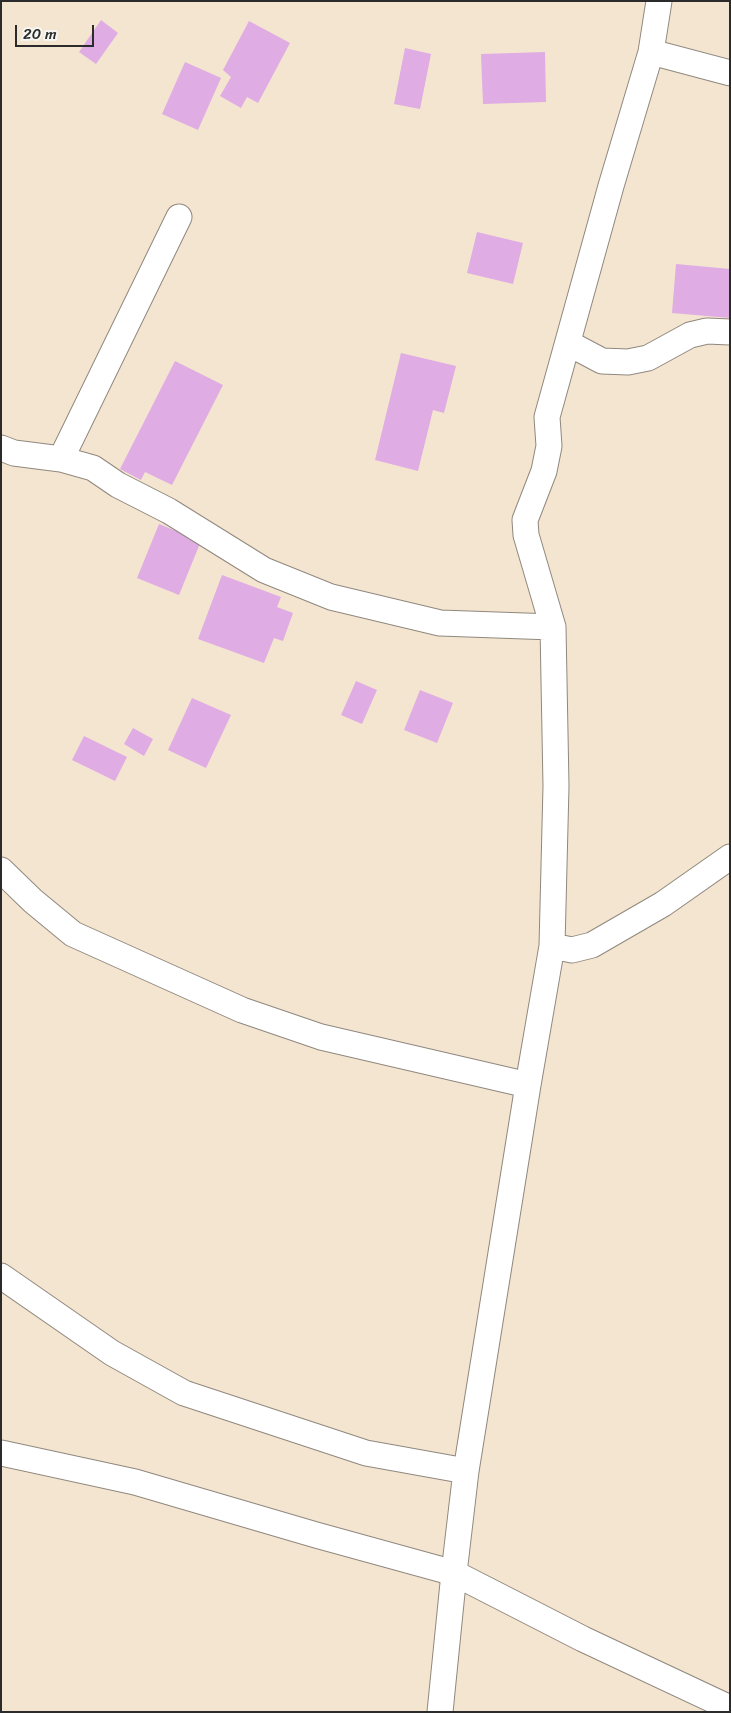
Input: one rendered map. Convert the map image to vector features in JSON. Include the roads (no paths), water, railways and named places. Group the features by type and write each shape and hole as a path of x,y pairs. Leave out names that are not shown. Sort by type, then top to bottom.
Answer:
{"street":[{"path":"440,1712 466,1471 552,946 556,786 553,627 526,535 525,520 544,471 549,446 547,417 611,186 651,52 659,1"},
{"path":"651,52 730,73"},
{"path":"62,459 179,217"},
{"path":"568,343 602,361 628,362 648,358 690,335 707,331 730,332"},
{"path":"1,448 14,453 62,459 93,468 118,485 169,511 264,570 331,597 440,622 553,627"},
{"path":"552,946 572,950 592,945 663,904 730,857"},
{"path":"1,870 33,901 73,934 242,1010 321,1037 528,1085"},
{"path":"1,1276 112,1353 184,1393 366,1453 466,1471"},
{"path":"1,1453 135,1482 316,1536 454,1573 583,1639 730,1708"}]}
